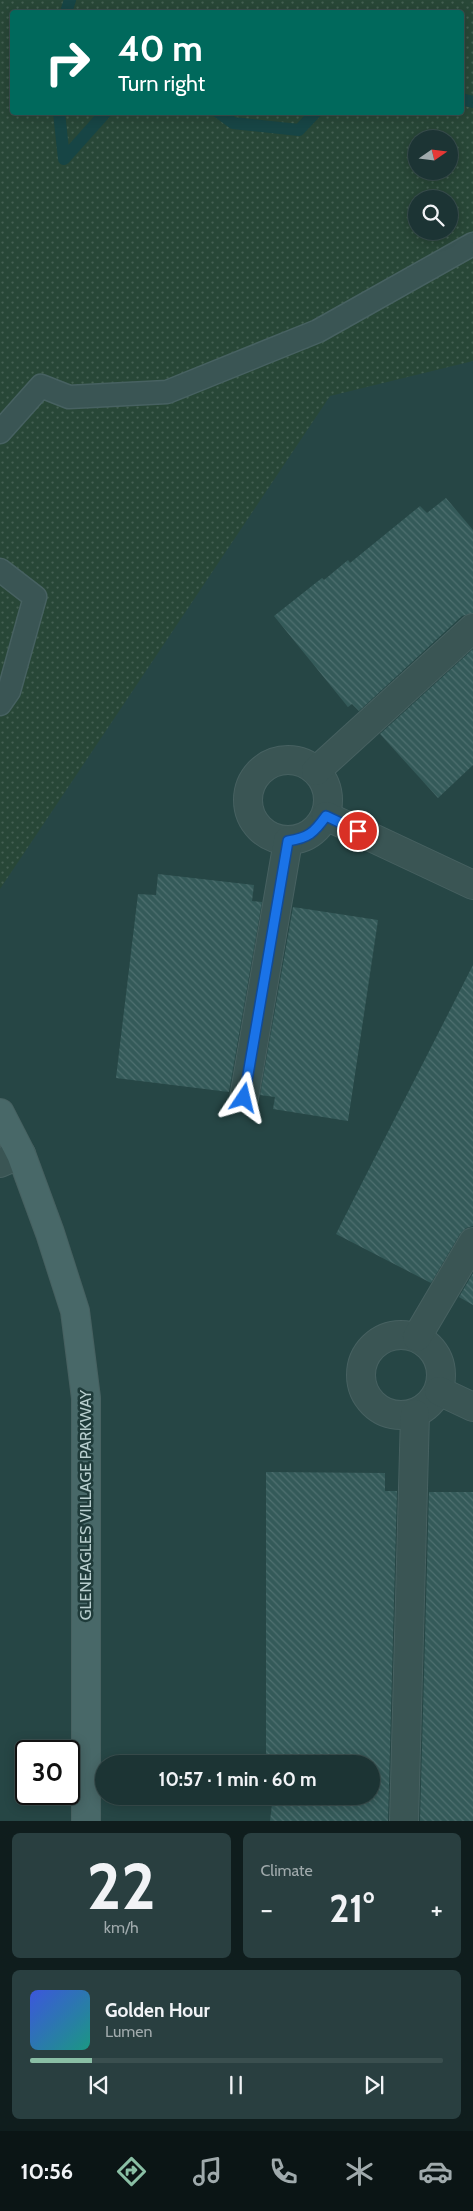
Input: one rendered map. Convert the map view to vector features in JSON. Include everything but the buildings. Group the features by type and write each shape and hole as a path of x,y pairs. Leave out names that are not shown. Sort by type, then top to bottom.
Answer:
{"street":[{"path":"316,771 473,628"},
{"path":"287,760 303,763 316,771 324,782 328,795 326,816 315,831 302,839 288,841 268,836 255,825 248,809 249,788 256,775 267,765 287,760"},
{"path":"326,816 473,885"},
{"path":"244,1098 288,841"},
{"name":"GLENEAGLES VILLAGE PARKWAY","path":"0,1114 10,1158 50,1233 75,1311 86,1398 86,1821"},
{"path":"417,1337 473,1242"},
{"path":"401,1334 417,1337 429,1346 438,1357 442,1370 439,1391 429,1406 415,1414 401,1416 382,1411 369,1400 361,1384 361,1372 369,1350 381,1340 401,1334"},
{"path":"439,1391 473,1407"},
{"path":"404,1821 415,1414"}],"lane":[{"path":"0,432 41,386 69,396 167,392 318,331 473,244"},
{"path":"0,570 35,597 9,691 0,704"}],"green space":[{"path":"0,0 473,0 473,361 330,396 0,889"}],"waterway":[{"path":"67,10 70,0"},
{"path":"464,100 473,102"},
{"path":"59,115 64,159 103,115"},
{"path":"222,115 233,123 299,130 313,115"}],"route":[{"path":"244,1098 288,841 302,839 315,831 326,816 358,831"}]}
